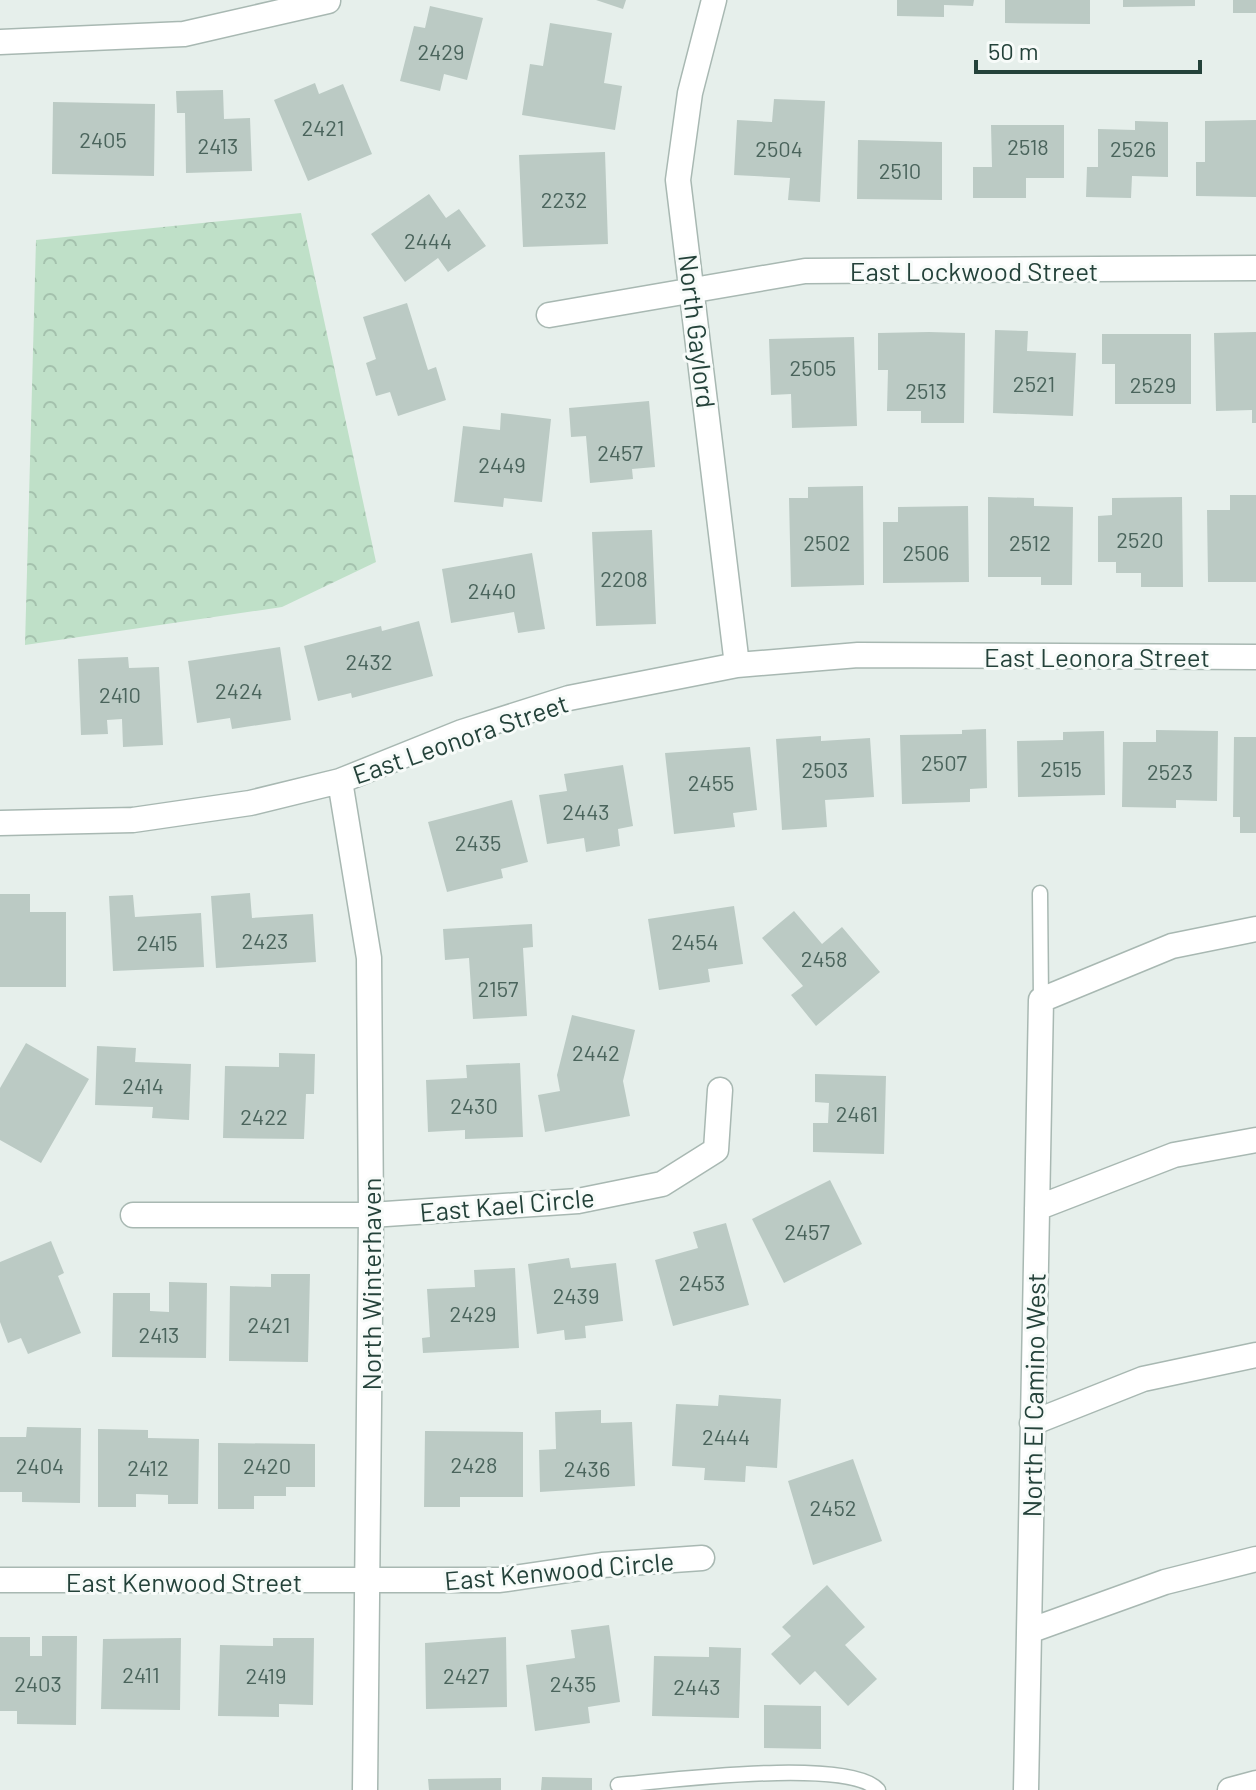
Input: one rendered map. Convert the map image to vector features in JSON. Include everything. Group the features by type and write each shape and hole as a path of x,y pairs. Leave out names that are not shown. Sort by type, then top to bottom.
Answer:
{"street":[{"name":"North Gaylord","path":"714,0 690,93 678,180 737,665"},
{"path":"0,42 184,34 328,1"},
{"name":"East Lockwood Street","path":"549,315 805,271 1256,268"},
{"name":"East Leonora Street","path":"0,823 133,820 250,803 340,781 462,732 569,698 737,665 858,655 1256,657"},
{"name":"North Winterhaven","path":"340,781 369,958 371,1215 365,1790"},
{"path":"1041,1000 1172,946 1256,929"},
{"name":"North El Camino West","path":"1026,1790 1041,1000"},
{"name":"East Kael Circle","path":"133,1215 371,1215 578,1201 662,1184 716,1150 720,1090"},
{"path":"1037,1208 1174,1155 1256,1140"},
{"path":"1032,1423 1143,1379 1256,1355"},
{"name":"East Kenwood Circle","path":"369,1582 500,1580 602,1565 702,1558"},
{"path":"1029,1631 1165,1582 1256,1559"},
{"name":"East Kenwood Street","path":"0,1580 369,1582"},
{"path":"1230,1790 1256,1783"}],"lane":[{"path":"1040,893 1041,1000"},
{"path":"618,1785 775,1774 834,1774 862,1779 878,1790"}],"green space":[{"path":"301,213 376,562 282,607 25,645 36,240"}],"building":[{"path":"596,0 626,0 623,9"},
{"path":"897,0 974,0 973,6 944,5 944,17 897,16"},
{"path":"1005,0 1090,0 1090,24 1005,23"},
{"path":"1123,0 1195,0 1195,6 1123,7"},
{"path":"1233,0 1256,0 1256,13 1233,13"},
{"path":"430,6 483,18 467,80 444,74 440,91 400,81 414,26 425,28"},
{"path":"550,23 612,33 604,83 622,86 615,130 522,115 530,64 543,66"},
{"path":"315,83 319,94 343,84 372,154 308,181 274,100"},
{"path":"223,90 224,119 250,118 252,171 186,173 185,113 177,113 176,91"},
{"path":"774,99 825,101 820,202 788,200 790,178 734,175 737,120 772,122"},
{"path":"53,102 155,104 154,176 52,174"},
{"path":"1256,120 1256,197 1196,196 1196,162 1205,162 1205,121"},
{"path":"1135,121 1168,122 1168,177 1132,176 1131,198 1086,197 1087,167 1098,167 1098,129 1135,130"},
{"path":"991,125 1064,125 1064,178 1026,178 1026,198 973,198 973,167 992,167"},
{"path":"858,140 942,142 942,200 857,199"},
{"path":"605,152 608,244 523,247 519,155"},
{"path":"429,194 446,218 459,209 486,246 448,272 438,258 405,282 371,234"},
{"path":"407,303 428,370 436,367 446,400 398,416 390,392 376,396 366,363 376,359 363,317"},
{"path":"995,330 1028,331 1027,351 1076,353 1073,416 993,413"},
{"path":"1256,332 1256,423 1252,423 1252,410 1216,411 1214,333"},
{"path":"878,333 965,333 964,423 921,423 921,411 887,411 888,370 878,370"},
{"path":"1102,334 1191,334 1191,404 1115,404 1115,364 1102,364"},
{"path":"854,337 857,426 792,428 791,394 771,395 769,339"},
{"path":"649,401 655,467 632,469 633,479 590,483 586,436 571,437 569,408"},
{"path":"501,413 551,419 542,502 504,498 503,507 454,502 463,426 500,430"},
{"path":"863,486 864,585 791,587 789,498 808,498 808,487"},
{"path":"1230,495 1256,495 1256,582 1208,582 1207,510 1230,510"},
{"path":"988,497 1034,498 1034,506 1073,507 1072,585 1041,585 1041,577 988,577"},
{"path":"1182,497 1183,587 1141,587 1141,573 1116,573 1116,562 1098,562 1098,516 1112,515 1112,498"},
{"path":"968,506 969,582 883,583 883,522 898,522 898,507"},
{"path":"652,530 656,624 596,626 592,532"},
{"path":"532,553 545,629 518,633 514,612 451,623 442,569"},
{"path":"419,621 433,676 352,698 351,693 318,701 304,646 381,626 382,631"},
{"path":"280,647 291,720 232,729 230,718 197,723 188,661"},
{"path":"128,657 129,668 159,667 163,745 123,747 122,719 107,720 108,734 81,735 78,659"},
{"path":"986,729 987,788 970,789 970,802 902,804 900,735 962,734 962,730"},
{"path":"1156,730 1218,731 1217,801 1176,800 1176,808 1122,807 1123,742 1156,742"},
{"path":"1104,731 1105,795 1018,797 1017,741 1063,740 1063,732"},
{"path":"821,736 821,741 870,738 874,797 825,800 827,827 782,830 776,739"},
{"path":"1234,737 1256,737 1256,833 1240,833 1240,817 1233,817"},
{"path":"750,747 757,810 733,813 735,827 674,834 665,753"},
{"path":"623,765 633,826 618,829 620,846 586,852 584,838 547,844 539,795 567,791 564,774"},
{"path":"512,800 528,862 501,869 503,878 447,892 428,822"},
{"path":"250,893 252,918 313,914 316,962 216,968 211,896"},
{"path":"0,894 30,894 30,912 66,912 66,987 0,987"},
{"path":"133,895 135,917 201,913 204,967 113,971 109,896"},
{"path":"734,906 743,964 708,969 710,982 659,990 648,919"},
{"path":"794,911 822,944 842,927 880,972 816,1026 791,995 803,986 762,938"},
{"path":"532,924 533,947 523,948 527,1016 473,1019 469,958 445,960 443,929"},
{"path":"572,1015 635,1030 623,1081 630,1116 545,1132 538,1095 560,1091 557,1075"},
{"path":"26,1043 89,1079 41,1163 0,1140 0,1088"},
{"path":"97,1046 136,1048 135,1062 191,1064 189,1120 152,1118 153,1107 95,1105"},
{"path":"279,1053 315,1054 314,1094 306,1094 304,1139 223,1138 225,1066 279,1067"},
{"path":"520,1063 523,1137 465,1139 465,1130 428,1132 426,1080 467,1078 466,1065"},
{"path":"815,1074 886,1076 884,1154 813,1152 813,1123 828,1123 829,1103 815,1102"},
{"path":"830,1180 862,1244 784,1283 752,1219"},
{"path":"726,1223 749,1305 673,1326 655,1260 698,1248 693,1232"},
{"path":"51,1241 64,1273 58,1276 81,1333 28,1354 21,1338 8,1343 0,1322 0,1262"},
{"path":"569,1258 571,1268 616,1263 623,1321 585,1326 586,1338 565,1340 564,1330 537,1334 528,1264"},
{"path":"515,1268 519,1348 423,1353 422,1338 430,1337 427,1289 475,1287 474,1270"},
{"path":"271,1274 310,1274 308,1362 229,1361 230,1286 271,1287"},
{"path":"169,1282 207,1283 206,1358 112,1357 113,1293 150,1293 150,1311 169,1312"},
{"path":"719,1395 781,1399 777,1468 746,1466 745,1482 704,1480 705,1468 672,1466 676,1404 718,1406"},
{"path":"601,1410 601,1423 632,1422 635,1486 540,1492 539,1450 556,1449 555,1412"},
{"path":"27,1427 81,1428 80,1503 22,1502 22,1492 0,1492 0,1437 26,1437"},
{"path":"98,1429 148,1430 148,1438 199,1439 198,1504 168,1504 168,1495 136,1494 136,1507 98,1507"},
{"path":"425,1431 523,1432 523,1497 460,1497 460,1507 424,1507"},
{"path":"218,1443 315,1444 315,1487 286,1487 286,1496 254,1496 254,1509 218,1509"},
{"path":"853,1459 882,1541 813,1565 788,1481"},
{"path":"827,1585 865,1627 845,1645 877,1679 848,1706 815,1671 800,1685 771,1654 791,1636 782,1627"},
{"path":"609,1625 620,1702 588,1707 590,1723 535,1731 526,1665 575,1658 571,1630"},
{"path":"42,1636 77,1636 76,1725 17,1724 17,1711 0,1711 0,1637 30,1637 30,1656 42,1656"},
{"path":"506,1637 507,1707 426,1709 425,1643"},
{"path":"181,1638 180,1710 101,1709 103,1639"},
{"path":"273,1638 314,1638 313,1705 279,1704 279,1717 218,1716 220,1645 273,1646"},
{"path":"709,1647 741,1648 739,1718 652,1716 654,1656 709,1657"},
{"path":"764,1705 821,1706 821,1749 764,1748"},
{"path":"542,1777 592,1778 592,1790 541,1790"},
{"path":"501,1778 501,1790 429,1790 428,1779"}]}
